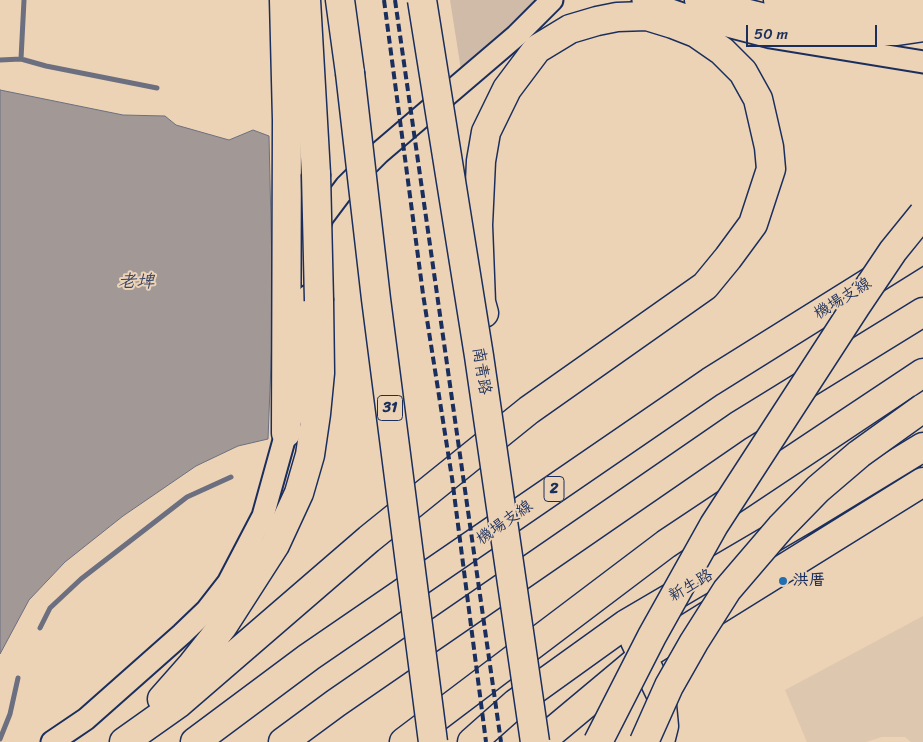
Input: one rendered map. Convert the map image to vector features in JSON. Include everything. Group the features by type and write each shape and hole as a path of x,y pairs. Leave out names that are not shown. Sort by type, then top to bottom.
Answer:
{"main road":[{"path":"284,0 287,213 286,433"},
{"path":"119,742 186,673 223,626 275,545 300,493 310,455 320,373 316,174 306,0"},
{"name":"31","path":"340,0 433,742"},
{"name":"南青路","path":"422,0 479,356 535,742"},
{"path":"700,0 765,18 815,27 864,31 897,31 923,27"},
{"path":"778,0 797,4 923,14"},
{"path":"124,742 179,703 369,539 529,410 705,286 753,224 771,168 758,99 743,72 722,51 696,33 646,16 617,17 596,21 570,29 538,49 507,89 486,132 481,161 478,225 481,302 487,326 479,356"},
{"path":"287,213 322,218"},
{"path":"598,742 652,636 714,525 856,306 893,251 923,214"},
{"name":"機場支線","path":"195,742 309,657 710,382 923,249"},
{"path":"283,742 336,703 738,426 923,312"},
{"path":"404,742 666,544 923,373"},
{"path":"644,742 669,686 727,590 781,527 818,489 859,454 923,408"},
{"name":"新生路","path":"472,742 516,703 626,624 923,447"},
{"name":"新生路","path":"540,742 643,656 923,482"},
{"path":"626,624 661,695 664,726 660,742"}],"street":[{"path":"52,742 86,719 207,610 228,583 262,516 286,433 300,394 312,253 322,218 346,186 379,154 516,36 552,0"},
{"path":"643,0 682,14 770,37 923,62"}],"shaded area":[{"path":"450,0 544,0 461,70"},
{"path":"923,616 923,742 911,742 905,737 882,737 866,742 807,742 785,690"}],"water":[{"name":"老埤","path":"0,90 123,115 165,116 176,125 229,140 253,130 269,136 273,313 268,439 238,446 196,466 123,516 65,562 29,600 0,654"}],"waterway":[{"path":"0,60 21,59 24,0"},
{"path":"21,59 46,66 157,88"},
{"path":"40,628 50,608 81,579 187,497 231,477"},
{"path":"0,739 10,714 18,678"}],"railway":[{"path":"384,0 423,294 452,478 486,742"},
{"path":"395,0 501,742"}],"place":[{"name":"洪厝","path":"783,581"}]}
